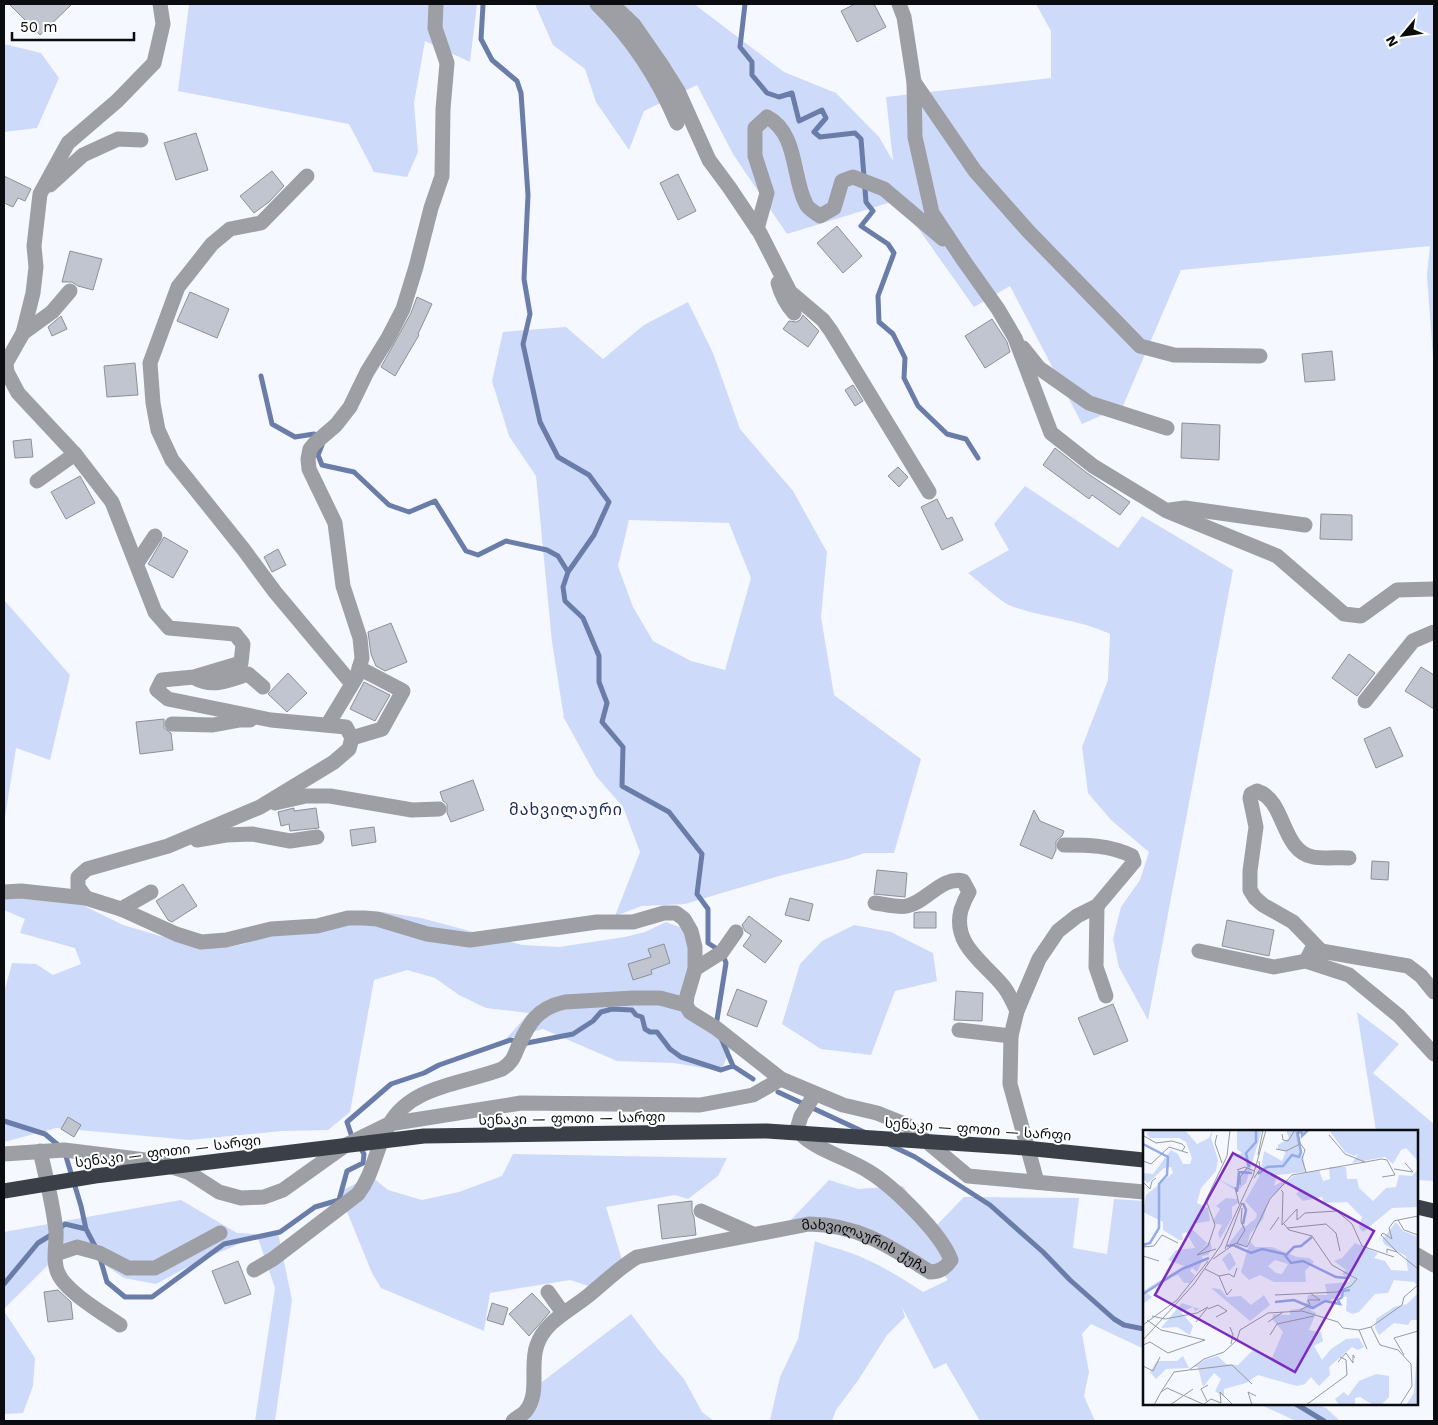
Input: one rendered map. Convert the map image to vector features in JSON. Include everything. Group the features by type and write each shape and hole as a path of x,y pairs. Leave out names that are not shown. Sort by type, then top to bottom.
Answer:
{"highway":[{"name":"სენაკი — ფოთი — სარფი","path":"4,1191 95,1176 424,1136 767,1131 1026,1148 1143,1160"},
{"path":"1418,1207 1434,1211"}],"street":[{"path":"160,4 163,24 154,63 117,101 68,143 40,194 34,246 36,267 33,293 23,332 6,363 6,372 18,393 75,454 112,502 155,612 170,628 235,634 243,644 241,663 194,677 162,680 157,690 168,699 271,720"},
{"path":"328,724 352,684 362,658 360,638 343,586 335,523 309,469 308,459 310,449 336,425 350,408 366,372 388,338 403,309 431,208 442,176 442,109 447,63 435,28 436,4"},
{"path":"597,4 625,34 652,71 677,123"},
{"path":"612,4 634,25 661,64 678,92 709,160 757,228 790,292 823,320 831,331 929,492"},
{"path":"899,4 904,17 914,82 915,137 932,213 998,308 1015,338 1051,433 1093,466 1167,511 1277,556 1344,614 1361,616 1397,590 1434,589"},
{"path":"914,82 975,172 1029,232 1140,346 1174,355 1260,356"},
{"path":"757,228 766,193 755,156 755,128 768,117 777,122 790,147 806,206 820,216 834,208 842,182 853,177 884,189 956,250"},
{"path":"40,194 83,155 118,139 141,140"},
{"path":"307,176 261,223 230,229 212,244 178,288 150,364 153,403 158,430 172,460 275,592 352,684"},
{"path":"772,254 780,291 794,313"},
{"path":"23,332 52,312 70,290"},
{"path":"1015,338 1040,368 1090,403 1167,428"},
{"path":"37,481 75,454"},
{"path":"1167,511 1185,508 1305,525"},
{"path":"137,563 155,536"},
{"path":"1365,701 1413,641 1434,632"},
{"path":"352,738 382,729 403,692 359,668"},
{"path":"194,677 204,683 218,682 248,674 263,687"},
{"path":"168,846 260,807 334,762 349,749 352,738 346,727 328,724 240,720 213,725 172,724"},
{"path":"1321,951 1293,922 1263,905 1250,890 1250,871 1256,827 1250,798 1251,794 1256,791 1264,794 1270,800 1292,841 1303,852 1313,857 1349,858"},
{"path":"260,807 306,796 330,796 412,810 439,809"},
{"path":"86,898 78,887 78,877 87,869 168,846 226,835 252,834 290,841 317,837"},
{"path":"1037,1182 1010,1084 1011,1036 1017,1011 1039,959 1058,932 1077,916 1097,906 1134,862 1132,856 1121,850 1092,845 1064,845"},
{"path":"875,903 905,907 916,903 942,885 956,879 963,881 969,892 961,909 961,934 968,949 1013,1000 1017,1011"},
{"path":"4,892 86,898 121,909 176,934 201,942 242,937 271,929 316,926 348,918 377,919 427,934 470,940 597,922 633,922 664,913 676,913 684,919 692,931 695,947 695,969 686,1005 690,1012 716,1028 781,1080 812,1098 877,1113 907,1125 968,1176 1143,1192"},
{"path":"121,909 152,892"},
{"path":"1097,906 1096,967 1106,996"},
{"path":"695,969 722,952 736,932"},
{"path":"1199,951 1274,968 1306,961 1349,975 1399,1016 1434,1054"},
{"path":"1306,961 1311,951 1321,951 1408,966 1421,976 1434,992"},
{"path":"254,1270 273,1260 358,1194 367,1183 389,1124 406,1104 422,1094 502,1069 511,1062 526,1030 535,1016 554,1004 633,998 660,998 686,1005"},
{"path":"959,1030 1011,1036"},
{"path":"4,1154 40,1150 64,1150 154,1161 188,1172 220,1192 241,1198 264,1197 283,1190 346,1145 389,1124 521,1103 700,1104 753,1095 781,1080"},
{"name":"მახვილაურის ქუჩა","path":"512,1421 525,1412 532,1399 537,1344 549,1326 626,1263 637,1257 809,1224 830,1224 853,1230 880,1242 930,1272 938,1272 952,1260 948,1250 937,1236 892,1188 869,1171 817,1145 802,1135 798,1126 812,1098"},
{"path":"40,1150 55,1225 58,1273 64,1283 93,1307 120,1325"},
{"path":"701,1211 753,1234"},
{"path":"56,1254 77,1247 99,1253 128,1268 155,1268 220,1233"},
{"path":"1418,1256 1434,1265"},
{"path":"548,1292 563,1313"}],"shaded area":[{"path":"189,4 477,4 470,62 425,41 414,103 418,152 407,177 374,172 349,124 178,91"},
{"path":"535,4 694,4 784,72 836,93 879,137 893,161 886,97 1051,78 1051,31 1036,4 1434,4 1434,371 1427,275 1430,246 1181,270 1123,406 1082,424 1010,286 974,307 898,200 787,234 733,154 697,85 644,111 629,150 596,102 585,69 553,45"},
{"path":"4,44 41,53 59,78 37,128 4,132"},
{"path":"688,302 713,353 740,429 793,491 827,552 821,617 834,695 921,759 894,853 865,853 685,904 642,906 615,916 640,852 623,807 596,776 564,718 552,642 536,476 509,436 492,381 503,332 566,327 603,359 644,325","holes":["629,520 729,523 751,578 725,670 691,661 653,641 633,607 618,566"]},
{"path":"1025,486 1118,548 1142,516 1233,570 1148,1020 1119,967 1113,939 1121,907 1140,880 1149,852 1111,820 1088,793 1082,747 1108,680 1110,634 1086,625 1011,606 968,573 1009,550 994,524"},
{"path":"4,600 70,675 50,760 16,748 4,823"},
{"path":"64,896 123,925 188,942 229,947 244,944 276,931 364,913 383,912 421,918 522,945 559,947 625,937 645,932 666,922 682,928 690,940 686,1005 733,1043 721,1071 674,1063 617,1061 543,1029 506,1039 529,1013 486,1008 459,995 435,978 407,970 374,980 350,1112 328,1130 282,1131 190,1140 56,1128 4,1142 4,989 12,963 36,964 53,975 81,964 75,948 20,933 25,919 4,910 4,898"},
{"path":"854,925 891,932 933,953 937,981 895,991 871,1055 821,1049 782,1024 800,964 822,941"},
{"path":"1357,1012 1399,1044 1373,1073 1434,1124 1434,1181 1418,1180 1418,1130 1376,1130"},
{"path":"513,1154 727,1158 718,1176 688,1199 675,1195 606,1207 626,1273 601,1290 570,1280 490,1293 484,1331 381,1288 372,1273 339,1192 371,1176 388,1190 422,1200 459,1192 502,1176"},
{"path":"829,1180 858,1189 903,1186 932,1230 964,1197 1079,1198 1073,1248 1107,1254 1114,1199 1143,1201 1143,1349 1091,1324 1082,1334 1089,1372 1084,1396 1095,1421 980,1421 946,1363 934,1369 902,1307 905,1317 887,1335 859,1379 836,1410 832,1421 766,1421 770,1420 780,1377 798,1339 815,1241 868,1260 923,1292 948,1280 939,1268 870,1239 786,1225"},
{"path":"181,1200 237,1233 278,1233 292,1300 275,1421 255,1421 275,1288 257,1235 199,1261 156,1284 124,1278 89,1254 77,1250 51,1262 4,1309 4,1232"},
{"path":"4,1311 35,1358 33,1386 23,1413 4,1414"},
{"path":"631,1314 684,1379 702,1412 714,1421 524,1421 538,1385"},
{"path":"1261,1405 1318,1405 1326,1408 1340,1421 1296,1421"}],"building":[{"path":"9,4 72,4 40,35"},
{"path":"855,4 874,4 886,27 857,42 841,11"},
{"path":"196,133 208,170 176,180 164,143"},
{"path":"272,171 284,186 269,202 254,213 240,196"},
{"path":"678,174 696,211 678,220 660,183"},
{"path":"4,176 31,189 25,201 18,198 13,207 4,203"},
{"path":"837,226 862,256 843,273 817,243"},
{"path":"70,251 102,259 93,290 78,286 72,282 62,282"},
{"path":"190,292 229,309 217,338 177,321"},
{"path":"417,297 432,304 419,335 395,376 381,367 411,313"},
{"path":"803,315 819,331 808,347 783,329 789,321 796,322"},
{"path":"61,316 67,329 52,336 48,327"},
{"path":"992,319 1007,342 1010,352 985,368 965,336"},
{"path":"1332,351 1335,380 1305,382 1302,354"},
{"path":"135,363 138,395 107,397 104,366"},
{"path":"853,385 863,401 855,406 845,390"},
{"path":"1182,423 1220,425 1219,460 1181,458"},
{"path":"31,439 33,457 15,458 13,441"},
{"path":"1055,448 1087,473 1130,502 1120,515 1092,495 1089,499 1043,465"},
{"path":"898,467 908,477 899,487 888,476"},
{"path":"80,476 95,503 66,519 51,492"},
{"path":"937,499 947,519 952,517 963,540 942,550 921,507"},
{"path":"1321,514 1352,515 1352,540 1320,539"},
{"path":"164,537 188,551 173,578 148,564"},
{"path":"278,549 286,565 272,572 264,557"},
{"path":"391,623 407,662 385,671 376,666 371,654 368,632"},
{"path":"1349,654 1375,673 1357,696 1332,678"},
{"path":"1421,667 1434,675 1434,709 1405,691"},
{"path":"288,673 307,693 287,712 268,694"},
{"path":"364,682 390,695 375,721 350,709"},
{"path":"164,719 164,728 171,733 173,750 140,754 136,722"},
{"path":"1390,727 1403,756 1376,768 1364,739"},
{"path":"473,780 484,810 451,822 447,813 447,804 443,801 440,792"},
{"path":"294,808 294,811 316,808 319,828 290,831 289,824 281,826 278,812"},
{"path":"1034,810 1040,821 1064,831 1062,836 1056,841 1056,850 1052,859 1020,845"},
{"path":"374,827 376,842 352,846 350,830"},
{"path":"1372,861 1389,862 1388,880 1371,879"},
{"path":"877,870 907,873 905,897 874,894"},
{"path":"183,884 197,906 172,922 168,920 156,901"},
{"path":"790,898 813,904 809,921 785,915"},
{"path":"936,912 936,928 914,928 914,913"},
{"path":"749,916 782,941 765,963 743,946 751,935 745,931 742,925"},
{"path":"1227,920 1274,930 1269,956 1222,946"},
{"path":"664,944 670,963 651,970 652,974 633,980 628,964 651,957 648,949"},
{"path":"737,989 767,1001 757,1027 727,1015"},
{"path":"956,991 983,993 982,1021 954,1020"},
{"path":"1113,1004 1128,1041 1094,1055 1078,1018"},
{"path":"68,1117 81,1125 74,1137 61,1129"},
{"path":"692,1201 696,1235 662,1239 658,1205"},
{"path":"238,1261 251,1294 225,1304 212,1271"},
{"path":"58,1290 71,1302 73,1319 48,1322 44,1292"},
{"path":"532,1293 550,1312 529,1336 509,1314"},
{"path":"492,1303 508,1308 503,1325 487,1320"}],"waterway":[{"path":"745,4 740,47 752,62 752,75 767,93 779,97 792,93 799,121 822,110 826,118 814,132 820,137 855,133 861,139 866,202 873,211 861,226 888,244 894,253 878,296 879,322 893,334 905,358 904,378 918,406 947,434 966,439 978,458"},
{"path":"483,5 481,39 492,60 517,81 521,93 528,195 524,279 530,314 523,344 540,422 558,457 589,475 609,502 594,535 568,572 563,587 565,601 583,618 599,656 599,682 607,703 602,722 623,747 622,786 669,812 702,854 697,894 708,909 708,943 722,952 726,963 716,1026"},
{"path":"261,376 272,424 295,437 314,434 322,445 318,455 322,465 354,472 389,505 409,512 435,501 466,551 478,555 506,541 547,550 558,556 568,572"},
{"path":"527,1043 573,1034 593,1021 601,1012 612,1009 632,1010 636,1015 642,1017 645,1029 650,1032 657,1032 670,1049 681,1057 721,1070 733,1066"},
{"path":"721,1038 733,1066 753,1079"},
{"path":"351,1134 347,1122 391,1084 510,1040 515,1041"},
{"path":"778,1092 864,1132"},
{"path":"4,1121 45,1134 64,1150 86,1229 96,1248"},
{"path":"890,1145 915,1157 990,1205 1114,1319 1124,1325 1143,1329"},
{"path":"100,1258 107,1282 125,1297 152,1297 224,1244 280,1232 315,1207 339,1200 347,1171 363,1163 364,1154 361,1149"},
{"path":"4,1284 38,1243 65,1224 86,1229"},
{"path":"1298,1405 1324,1421"}],"district":[{"name":"მახვილაური","path":"566,809"}]}
